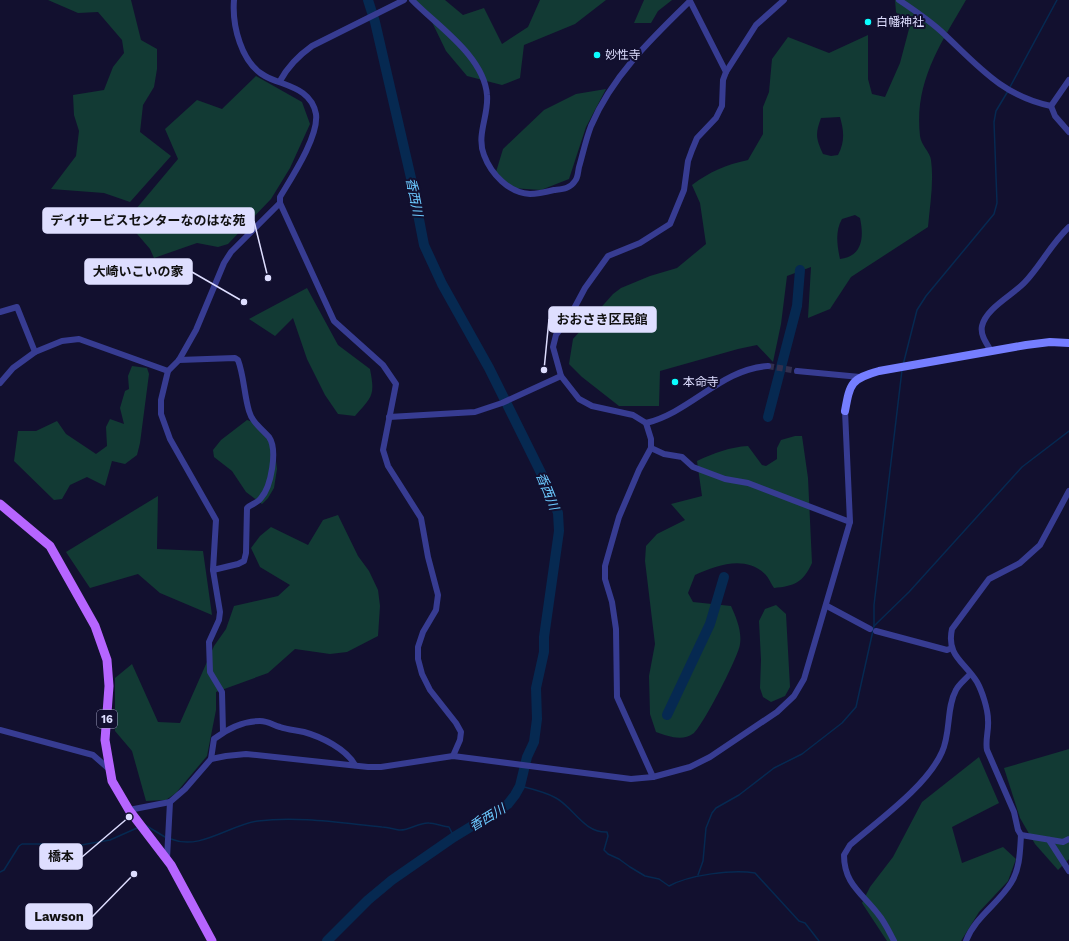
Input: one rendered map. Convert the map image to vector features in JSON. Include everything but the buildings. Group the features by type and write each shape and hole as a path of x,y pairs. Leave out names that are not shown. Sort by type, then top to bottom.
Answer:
{"main road":[{"name":"16","path":"0,504 50,546 95,626 102,641 107,660 109,686 105,740 112,781 129,810 167,858 212,941"}],"street":[{"path":"234,0 233,12 239,40 246,55 255,68 265,76 294,87 310,100 316,113 316,122 313,134 280,197 280,203 334,321 383,365 393,377 396,384 383,450 388,466 421,518 428,557 438,595 436,610 423,632 418,647 418,659 422,674 430,690 456,723 461,732 458,749 453,756"},
{"path":"280,81 287,68 298,56 312,46 369,16 404,0"},
{"path":"412,0 467,53 476,64 484,78 487,95 481,141 483,154 497,176 510,187 522,192 537,193 567,189 575,181 592,126 618,77 628,64 690,1 726,72"},
{"path":"653,777 616,697 616,629 612,602 605,579 605,566 619,516 639,470 651,448 651,439 646,423 633,415 592,406 579,399 561,376 553,347 556,336 570,316 585,288 608,256 640,243 670,224 684,190 688,161 697,138 716,118 722,106 723,80 726,72 756,25 784,0"},
{"path":"898,0 945,35 986,75 1005,89 1038,103 1051,106"},
{"path":"1051,106 1069,80"},
{"path":"1051,106 1055,116 1069,132"},
{"path":"223,732 222,692 210,672 209,642 219,620 220,612 213,570 216,520 170,439 161,414 161,400 168,371 179,360 196,330 224,263 231,252 280,203"},
{"path":"991,351 982,334 982,325 988,315 1024,283 1058,237 1069,227"},
{"path":"0,312 18,307 36,352"},
{"path":"0,383 13,368 36,352 62,341 79,339 168,371"},
{"path":"796,371 860,377 879,372 991,351 1050,342 1069,343"},
{"path":"179,360 235,358 238,360 249,411 256,424 270,438 272,446 273,460 267,490 260,500 251,503 247,508 246,553 244,561 238,564 213,570"},
{"path":"646,423 660,420 692,403 712,387 729,378 756,367 768,366"},
{"path":"389,417 475,412 502,403 561,376"},
{"path":"211,759 246,754 355,765 381,766 453,756 631,779 653,777 697,765 777,712 788,703 804,679 827,606 850,522 845,411 850,388 860,377"},
{"path":"651,448 664,454 682,458 693,467 735,482 748,483 850,522"},
{"path":"966,941 980,917 1012,882 1017,868 1021,835 1018,830 1014,812 987,750 986,740 988,716 977,682 954,655 950,637 952,629 978,591 989,579 1015,567 1029,557 1040,545 1069,491"},
{"path":"827,606 873,630 947,650 952,648"},
{"path":"894,941 879,915 847,877 844,855 850,845 915,788 936,762 942,752 955,691 970,674"},
{"path":"129,810 170,802 185,789 211,759 214,739 223,732 244,724 259,721 269,722 281,728 305,732 323,740 351,758 355,765"},
{"path":"0,730 93,755 109,769"},
{"path":"167,858 170,802"},
{"path":"1021,835 1062,842 1069,839"},
{"path":"1049,840 1069,871"}],"green space":[{"path":"48,0 131,0 141,40 157,49 157,69 154,87 143,105 140,132 171,156 130,202 104,193 51,189 76,156 79,131 74,115 73,95 104,90 113,67 124,53 122,40 98,12 78,13"},
{"path":"415,0 445,0 463,15 484,8 502,44 528,27 540,0 606,0 575,24 524,45 520,78 502,85 467,76 446,51 431,20"},
{"path":"644,0 672,0 658,11 651,23 634,23"},
{"path":"895,0 966,0 938,49 925,81 921,98 919,116 920,136 929,154 932,168 928,227 851,277 830,309 808,318 811,267 787,276 781,324 773,362 757,345 660,371 659,406 619,406 582,377 569,364 573,339 613,294 621,288 650,276 677,268 706,244 700,203 692,185 718,169 748,160 763,134 763,107 769,92 772,59 788,37 829,53 868,35 868,79 872,94 885,97 900,63 909,29 896,12","holes":["840,117 843,136 842,146 838,155 831,156 823,154 817,136 821,118","855,215 860,218 862,232 860,244 853,254 840,259 837,238 838,228 842,219"]},
{"path":"256,76 302,102 310,124 290,168 271,199 228,244 218,247 197,243 154,258 150,249 126,221 178,159 165,129 197,100 222,109"},
{"path":"606,89 586,127 569,179 541,190 511,188 496,172 503,149 544,110 576,94"},
{"path":"307,288 338,345 370,369 372,384 371,395 366,404 355,416 338,414 325,395 307,359 293,318 275,336 249,319"},
{"path":"132,366 147,368 149,374 140,443 137,455 125,464 112,461 105,486 87,477 70,485 62,499 54,500 14,461 18,431 36,431 57,421 66,434 96,454 107,446 106,427 110,419 124,424 120,408 125,391 129,389 128,376"},
{"path":"247,420 259,424 274,445 277,469 274,488 262,504 246,492 232,471 214,457 213,450 221,440"},
{"path":"795,436 802,436 808,478 812,563 809,570 797,582 787,586 774,588 768,577 757,568 740,563 722,565 695,575 688,593 693,602 731,606 737,619 740,644 734,662 720,690 694,733 680,738 656,732 650,714 649,676 655,644 645,561 646,546 657,534 685,520 671,504 702,496 697,461 722,451 748,446 762,465 766,466 777,459 777,448 781,440"},
{"path":"158,496 157,549 203,551 212,615 160,593 138,574 90,588 66,552"},
{"path":"338,515 358,556 369,571 378,590 380,606 378,636 347,652 330,654 295,649 268,673 216,692 216,710 207,756 176,793 166,800 146,801 132,751 115,731 115,678 132,664 158,722 180,723 214,646 226,629 234,606 278,596 290,585 260,567 251,548 260,536 271,527 308,545 323,520"},
{"path":"776,605 786,614 790,687 785,696 771,702 763,697 760,688 761,660 759,621 765,609"},
{"path":"1069,749 1069,859 1058,870 1035,844 1020,818 1004,768"},
{"path":"979,757 999,803 952,827 962,863 1003,847 1016,859 1008,881 979,912 961,941 887,941 862,903 870,887 893,857 922,802"}],"waterway":[{"name":"香西川","path":"327,941 368,900 392,880 454,837 508,804 515,795 520,786 527,757 534,742 537,719 536,688 544,652 544,637 559,531 558,513 549,489 489,368 442,284 424,245 411,178 375,22 368,0"},
{"path":"1010,87 1057,0"},
{"path":"903,365 917,310 926,296 994,214 997,203 994,122 996,111 1008,91"},
{"path":"768,417 797,306 800,270"},
{"path":"698,875 703,861 706,828 712,813 716,808 739,795 774,768 802,754 842,723 856,707 874,626 874,605 902,370"},
{"path":"874,626 909,592 1022,467 1069,431"},
{"path":"667,715 710,624 724,577"},
{"path":"520,786 543,792 556,798 592,829 607,832 608,836 604,850 608,854 619,859 645,876 659,879 669,886 699,876 723,872 755,873 799,921 805,923 819,941"},
{"path":"171,839 182,842 193,842 204,840 247,823 288,819 386,827 399,830 425,823 431,823 449,827 454,837"},
{"path":"145,825 165,837"},
{"path":"0,872 4,870 19,846 22,844 57,844 68,852 81,845 110,840 137,828"}],"tunnel":[{"path":"768,366 797,371"}],"place":[{"name":"白幡神社","path":"868,22"},
{"name":"妙性寺","path":"597,55"},
{"name":"デイサービスセンターなのはな苑","path":"268,278"},
{"name":"大崎いこいの家","path":"244,302"},
{"name":"おおさき区民館","path":"544,370"},
{"name":"本命寺","path":"675,382"},
{"name":"橋本","path":"129,817"},
{"name":"Lawson","path":"134,874"}]}
